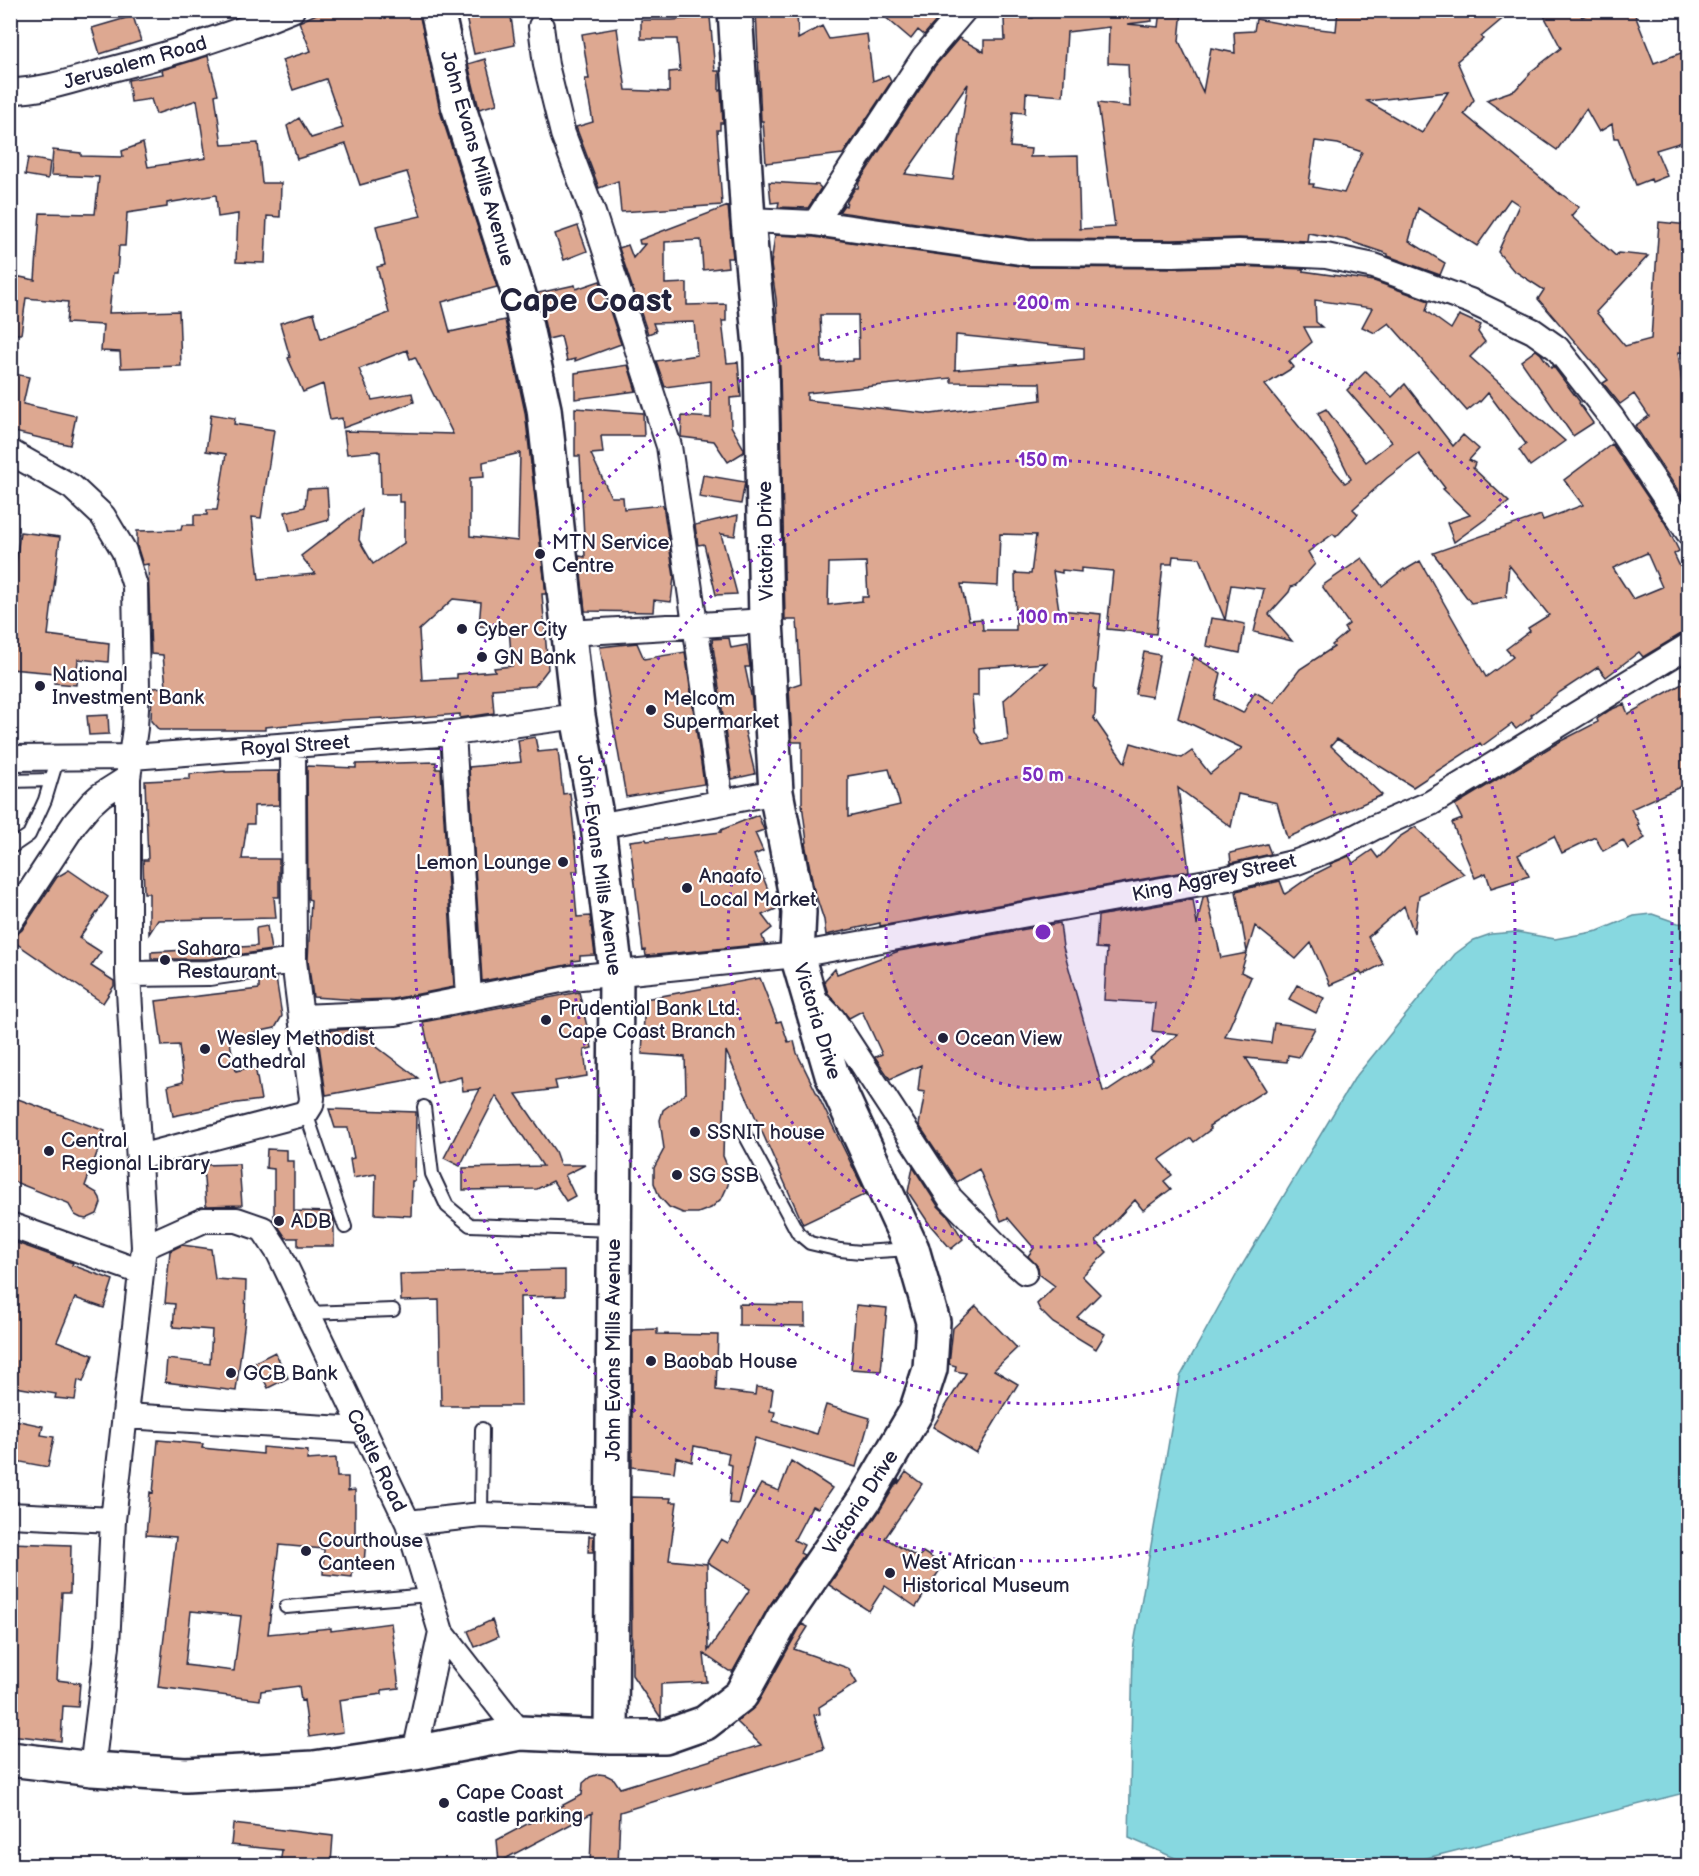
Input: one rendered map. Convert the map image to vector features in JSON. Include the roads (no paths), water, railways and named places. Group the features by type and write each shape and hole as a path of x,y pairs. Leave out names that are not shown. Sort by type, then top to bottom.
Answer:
{"street":[{"name":"Jerusalem Road","path":"10,91 60,84 173,53 292,10"},
{"name":"John Evans Mills Avenue","path":"437,10 458,105 519,295 544,409 578,716 598,826 616,973 611,1737"},
{"name":"Victoria Drive","path":"10,1759 92,1769 186,1775 314,1768 415,1753 520,1733 665,1737 705,1723 741,1695 784,1617 865,1499 916,1412 930,1369 933,1322 912,1249 832,1074 797,955 799,912 776,792 766,621 761,357 748,220 735,10"},
{"path":"815,223 924,57 964,10"},
{"path":"541,26 546,65 563,134 593,213 669,446 721,802"},
{"path":"748,220 815,223 1028,253 1239,252 1326,256 1374,266 1470,301 1533,330 1557,348 1612,418 1689,532"},
{"path":"10,452 72,487 103,516 123,551 135,586 137,688 130,768 128,974 144,1247 113,1520 107,1646 92,1769"},
{"path":"569,633 766,621"},
{"name":"King Aggrey Street","path":"301,1017 395,1013 571,978 797,955 1229,878 1296,862 1338,846 1431,803 1689,646"},
{"name":"Royal Street","path":"10,758 58,757 130,768 293,745 453,733 578,716"},
{"path":"453,733 469,997"},
{"path":"139,1157 306,1113 311,1105 312,1098 294,961 293,745"},
{"path":"10,922 75,823 91,804 130,768"},
{"path":"598,826 776,792"},
{"path":"128,974 209,973 294,961"},
{"path":"808,994 833,1019 950,1198 1025,1272"},
{"name":"Castle Road","path":"144,1247 204,1220 237,1220 263,1229 279,1253 408,1523 441,1632 520,1733"},
{"path":"10,1225 141,1272"},
{"path":"124,1416 362,1430"},
{"path":"10,1515 113,1520"},
{"path":"408,1523 481,1515 612,1520"},
{"path":"415,1753 441,1632"}],"lane":[{"path":"10,848 29,835 45,800 58,757"},
{"path":"10,781 51,780"},
{"path":"424,1107 432,1174 447,1206 470,1225 614,1230"},
{"path":"306,1113 345,1227"},
{"path":"744,1133 798,1233 810,1243 861,1252 912,1249"},
{"path":"307,1313 393,1311"},
{"path":"481,1515 482,1429"},
{"path":"286,1607 429,1595"}],"water":[{"path":"1652,914 1688,924 1688,1792 1399,1865 1191,1865 1129,1838 1133,1650 1180,1377 1238,1272 1354,1079 1455,954 1474,940 1491,934 1517,932 1555,939 1598,931 1634,916"}],"place":[{"name":"MTN Service Centre","path":"540,554"},
{"name":"Cyber City","path":"462,629"},
{"name":"GN Bank","path":"482,657"},
{"name":"National Investment Bank","path":"40,686"},
{"name":"Melcom Supermarket","path":"651,710"},
{"name":"Lemon Lounge","path":"563,862"},
{"name":"Anaafo Local Market","path":"687,888"},
{"name":"Sahara Restaurant","path":"165,960"},
{"name":"Prudential Bank Ltd. Cape Coast Branch","path":"546,1020"},
{"name":"Ocean View","path":"943,1038"},
{"name":"Wesley Methodist Cathedral","path":"205,1049"},
{"name":"SSNIT house","path":"695,1132"},
{"name":"Central Regional Library","path":"49,1151"},
{"name":"SG SSB","path":"677,1175"},
{"name":"ADB","path":"279,1221"},
{"name":"Baobab House","path":"651,1361"},
{"name":"GCB Bank","path":"231,1373"},
{"name":"Courthouse Canteen","path":"306,1551"},
{"name":"West African Historical Museum","path":"890,1573"},
{"name":"Cape Coast castle parking","path":"444,1803"}],"district":[{"name":"Cape Coast","path":"586,300"}]}
